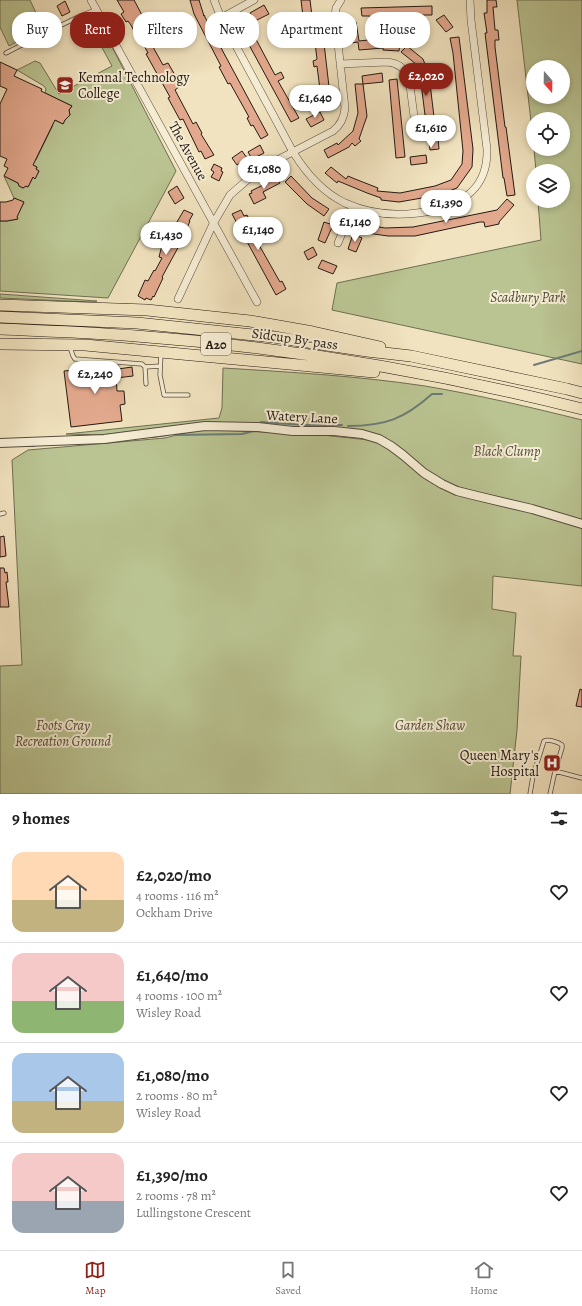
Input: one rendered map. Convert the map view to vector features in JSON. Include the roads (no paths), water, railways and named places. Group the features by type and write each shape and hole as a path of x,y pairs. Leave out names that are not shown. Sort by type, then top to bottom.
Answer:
{"highway":[{"name":"A20","path":"0,305 147,310 250,321 349,339 411,356"},
{"name":"Sidcup By-pass","path":"0,317 137,323 274,337 411,356 582,392"},
{"name":"Sidcup By-pass","path":"0,329 136,336 273,350 346,361 478,385 582,409"},
{"name":"A20","path":"0,344 69,345 161,352 344,370 430,376"},
{"name":"A20","path":"554,402 582,413"}],"street":[{"name":"The Avenue","path":"91,0 256,302"},
{"path":"214,0 219,12"},
{"path":"232,12 254,0"},
{"path":"178,300 213,224 230,195 260,169 334,131 342,121 345,114 345,108 335,16 336,8 341,0"},
{"path":"237,48 293,152 306,171 318,184 336,197 364,210 383,214 406,215 426,212 455,204 470,193 480,181 486,165 487,149 471,20 470,0"},
{"path":"340,64 387,62 400,66 410,78 415,124"},
{"path":"338,243 353,206"},
{"name":"Watery Lane","path":"0,443 104,439 206,426 258,427 293,432 334,431 362,434 379,439 391,446 403,454 424,473 442,484 477,496 532,509 582,524"}],"lane":[{"path":"6,53 70,21"},
{"path":"69,345 75,359 142,364 145,367 160,366"},
{"path":"161,352 160,366 164,395 188,395"},
{"path":"145,367 146,384"},
{"path":"530,794 533,776 544,741 546,740 562,745 550,794"},
{"path":"555,771 582,778"}],"waterway":[{"path":"534,365 582,351"},
{"path":"348,426 373,425 393,419 412,410 432,394 442,394"},
{"path":"261,422 304,425 342,425"},
{"path":"175,435 242,434 254,431"},
{"path":"152,437 167,435"},
{"path":"23,446 34,446"}],"place":[{"name":"Kemnal Technology College","path":"65,85"},
{"name":"Queen Mary's Hospital","path":"552,763"}],"park label":[{"name":"Scadbury Park","path":"528,297"},
{"name":"Black Clump","path":"507,451"},
{"name":"Garden Shaw","path":"430,725"},
{"name":"Foots Cray Recreation Ground","path":"63,734"}]}
